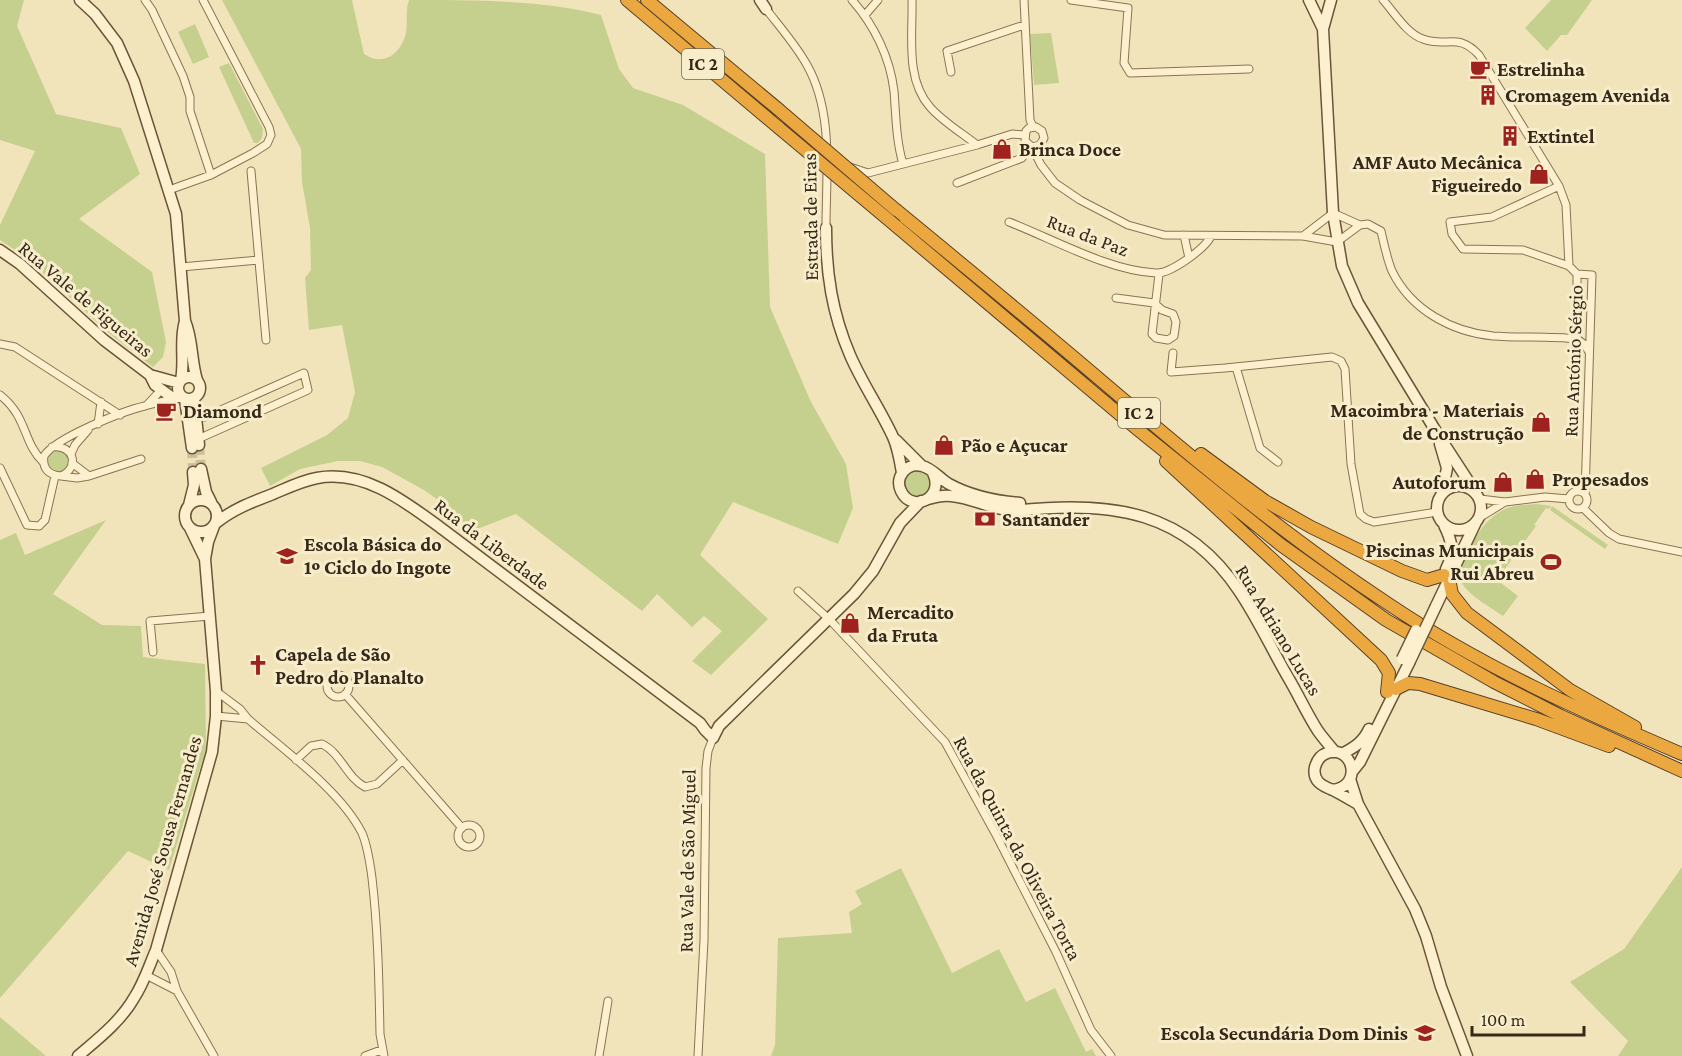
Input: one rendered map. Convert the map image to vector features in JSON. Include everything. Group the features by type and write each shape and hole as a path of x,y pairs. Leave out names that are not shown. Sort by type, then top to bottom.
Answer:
{"highway":[{"name":"IC 2","path":"627,0 1137,429 1281,545 1386,620 1494,682 1682,771"},
{"name":"IC 2","path":"647,0 896,210 1287,533 1391,606 1502,672 1558,700 1682,754"},
{"path":"1146,418 1265,501 1311,527 1402,571 1427,580 1446,577 1452,594 1459,604 1476,619 1570,690 1625,721 1660,745"},
{"path":"1137,429 1171,466 1381,660 1389,673 1392,690 1408,683 1420,684 1536,719 1606,745 1643,754"}],"street":[{"path":"43,462 47,451 52,447 95,425 147,405 183,398 200,391 192,365 190,332 185,321 178,229 169,190 128,64 105,26 80,0"},
{"path":"145,0 183,76 190,97 190,111 211,175"},
{"path":"169,190 211,175 267,144 271,135 269,127 203,0"},
{"path":"852,0 866,15 889,66 894,89 897,144 903,164"},
{"path":"866,15 878,0"},
{"path":"912,0 914,78 919,92 931,108 977,145"},
{"path":"1024,0 1029,120 1033,127 1042,131 1041,165"},
{"path":"1071,0 1128,8 1124,63 1130,73 1249,69"},
{"path":"1309,0 1323,29"},
{"path":"1331,0 1323,29 1333,213 1342,266 1358,303 1478,496 1482,509 1446,577 1360,762 1343,787 1332,790"},
{"path":"1383,0 1418,37 1430,40 1462,41 1475,50 1559,186 1566,205 1569,266"},
{"name":"Estrada de Eiras","path":"763,5 802,56 814,80 822,106 826,130 826,264 829,284 850,356 893,438 902,473"},
{"path":"951,72 946,51 1024,25"},
{"path":"1033,127 1026,131 1024,141 1031,147 1055,183 1080,200 1128,225 1164,235 1303,236 1337,242"},
{"path":"827,160 868,172 1012,134 1024,135"},
{"path":"957,183 1022,158 1031,147 1041,145 1043,142"},
{"path":"251,171 266,340"},
{"path":"1559,186 1492,217 1450,222 1452,234 1464,249 1523,250 1569,266 1577,274"},
{"path":"1333,213 1360,225"},
{"path":"1303,236 1333,213"},
{"name":"Rua da Paz","path":"1009,222 1114,266 1159,274"},
{"path":"1337,242 1360,225 1368,224 1381,231 1393,271 1413,301 1456,328 1493,336 1577,339 1584,344 1588,352"},
{"path":"1184,236 1189,258"},
{"path":"1116,298 1154,303 1162,310 1173,314 1176,322 1174,336 1168,340 1156,338 1152,334 1154,303 1159,274 1189,258 1206,245 1211,236"},
{"name":"Rua Vale de Figueiras","path":"0,250 20,264 104,340 150,375 161,390 183,398"},
{"path":"181,267 258,260"},
{"name":"Rua António Sérgio","path":"1577,339 1577,274 1593,275 1588,352 1585,494"},
{"path":"185,321 181,334 184,366 178,390 183,398 196,444 308,390 304,373 205,417"},
{"path":"0,344 15,347 120,415"},
{"path":"1173,354 1171,372 1332,357 1341,361 1345,369 1351,464 1360,514 1374,522 1437,512"},
{"path":"1236,367 1260,448 1278,462"},
{"name":"Rua Vale de Figueiras","path":"150,375 180,381"},
{"path":"180,381 188,377 197,380"},
{"path":"147,405 161,390"},
{"path":"0,395 12,404 22,421 35,454 49,473 77,478 141,459"},
{"path":"58,476 66,473 72,463 71,454 75,445 95,425 101,402"},
{"path":"1437,433 1447,468 1442,493 1438,499 1437,512 1452,541 1452,552 1446,577"},
{"name":"Estrada de Eiras","path":"893,438 921,465"},
{"path":"52,447 59,446 71,454"},
{"path":"72,463 89,476"},
{"path":"921,465 933,473 936,484 932,495 925,500 910,501 902,494 899,483 902,473 910,466 921,465"},
{"path":"0,468 27,525 39,526 45,520 58,476"},
{"path":"197,470 206,492 213,504 218,514 215,525 205,532 190,528 185,519 197,470"},
{"name":"Rua Adriano Lucas","path":"933,473 969,493 1035,508 1105,509 1134,513 1171,527 1190,538 1216,562 1239,592 1318,731 1338,753 1350,762 1358,804 1416,909 1441,987 1467,1056"},
{"name":"Rua da Liberdade","path":"215,525 236,508 302,482 319,478 344,478 372,485 410,505 700,723 713,738"},
{"path":"1442,493 1455,485 1463,485 1478,496 1505,502 1545,497 1569,499"},
{"path":"1569,499 1575,491 1585,494 1587,501 1583,508"},
{"name":"Rua Vale de São Miguel","path":"900,523 902,494"},
{"name":"Rua Adriano Lucas","path":"925,500 952,496 997,508 1020,511 1035,508"},
{"path":"1569,499 1575,509 1583,508"},
{"path":"189,505 200,500 213,504"},
{"name":"Rua Vale de São Miguel","path":"698,1056 704,940 706,768 708,751 713,738 719,726 854,594 873,570 900,523 925,500"},
{"path":"1444,524 1457,530 1471,527 1505,502"},
{"name":"Rua da Liberdade","path":"213,504 236,508"},
{"path":"1583,508 1602,527 1619,539 1682,552"},
{"name":"Avenida José Sousa Fernandes","path":"78,1056 118,1018 134,999 146,975 156,950 212,752 216,692 205,559 208,542 215,525"},
{"name":"Avenida José Sousa Fernandes","path":"190,528 205,559"},
{"name":"Rua da Quinta da Oliveira Torta","path":"798,591 829,619 945,742 1056,952 1091,1030 1111,1055"},
{"path":"153,652 150,621 210,616"},
{"path":"1321,757 1355,747 1364,739 1392,690"},
{"path":"216,692 240,709 248,719 296,759 339,801 356,823 366,844 375,918 383,1053 364,1056"},
{"path":"345,694 462,828"},
{"path":"216,716 248,719"},
{"name":"Rua da Liberdade","path":"700,723 719,726"},
{"name":"Rua Adriano Lucas","path":"1318,731 1321,757 1315,768 1317,780 1325,788 1358,804"},
{"path":"296,759 311,746 322,744 333,751 355,780 365,787 377,784 404,760"},
{"path":"156,950 171,972 177,991 214,1056"},
{"path":"146,975 177,991"},
{"path":"599,1056 608,1001"}],"green space":[{"path":"0,0 24,0 17,26 56,114 121,128 140,174 79,219 152,272 166,342 163,357 153,367 110,334 27,258 0,240 0,225 35,151 0,140"},
{"path":"222,0 352,0 364,54 378,59 384,59 396,52 404,40 409,0 532,4 557,6 601,15 619,69 633,88 683,105 765,154 770,307 811,402 846,464 853,508 838,544 733,502 700,555 768,619 711,675 692,661 722,631 704,616 692,627 657,594 642,611 516,514 467,533 460,516 424,490 382,467 360,461 338,461 300,469 270,486 261,468 327,435 348,418 355,392 342,325 309,330 305,278 311,270 310,228 302,182 301,149"},
{"path":"1551,0 1592,0 1567,35 1561,35 1547,51 1525,28"},
{"path":"195,24 209,57 193,64 178,32"},
{"path":"1051,33 1059,83 1034,85 1030,34"},
{"path":"229,63 263,129 262,138 258,143 254,143 219,67"},
{"path":"58,450 66,453 69,461 66,469 58,472 50,469 47,461 50,453"},
{"path":"918,470 928,474 932,484 928,494 918,498 908,494 904,484 908,474"},
{"path":"1536,504 1551,506 1549,509 1546,508 1534,525 1536,526 1497,580 1518,596 1503,616 1470,593 1460,581 1458,574 1475,538 1487,522 1507,508"},
{"path":"1552,506 1608,545 1605,549 1550,510"},
{"path":"106,520 53,594 102,625 141,626 143,657 205,664 206,749 169,870 128,851 0,998 0,540 16,533 25,555"},
{"path":"1682,867 1682,1056 1618,1056 1628,1041 1570,982 1624,949"},
{"path":"901,868 952,973 999,949 1026,1002 1055,988 1086,1052 1092,1049 1096,1056 771,1056 775,1045 778,938 852,933 849,912 862,904 855,891"},
{"path":"0,1017 46,1056 0,1056"}],"tunnel":[{"path":"199,445 201,469"},
{"path":"192,448 193,472"}],"place":[{"name":"Estrelinha","path":"1480,69"},
{"name":"Cromagem Avenida","path":"1488,95"},
{"name":"Extintel","path":"1510,136"},
{"name":"Brinca Doce","path":"1002,149"},
{"name":"AMF Auto Mecânica Figueiredo","path":"1539,174"},
{"name":"Diamond","path":"166,411"},
{"name":"Macoimbra - Materiais de Construção","path":"1541,422"},
{"name":"Pão e Açucar","path":"944,445"},
{"name":"Propesados","path":"1535,479"},
{"name":"Autoforum","path":"1503,482"},
{"name":"Santander","path":"985,519"},
{"name":"Escola Básica do 1º Ciclo do Ingote","path":"287,556"},
{"name":"Piscinas Municipais Rui Abreu","path":"1551,562"},
{"name":"Mercadito da Fruta","path":"850,623"},
{"name":"Capela de São Pedro do Planalto","path":"258,665"},
{"name":"Escola Secundária Dom Dinis","path":"1425,1033"}]}
